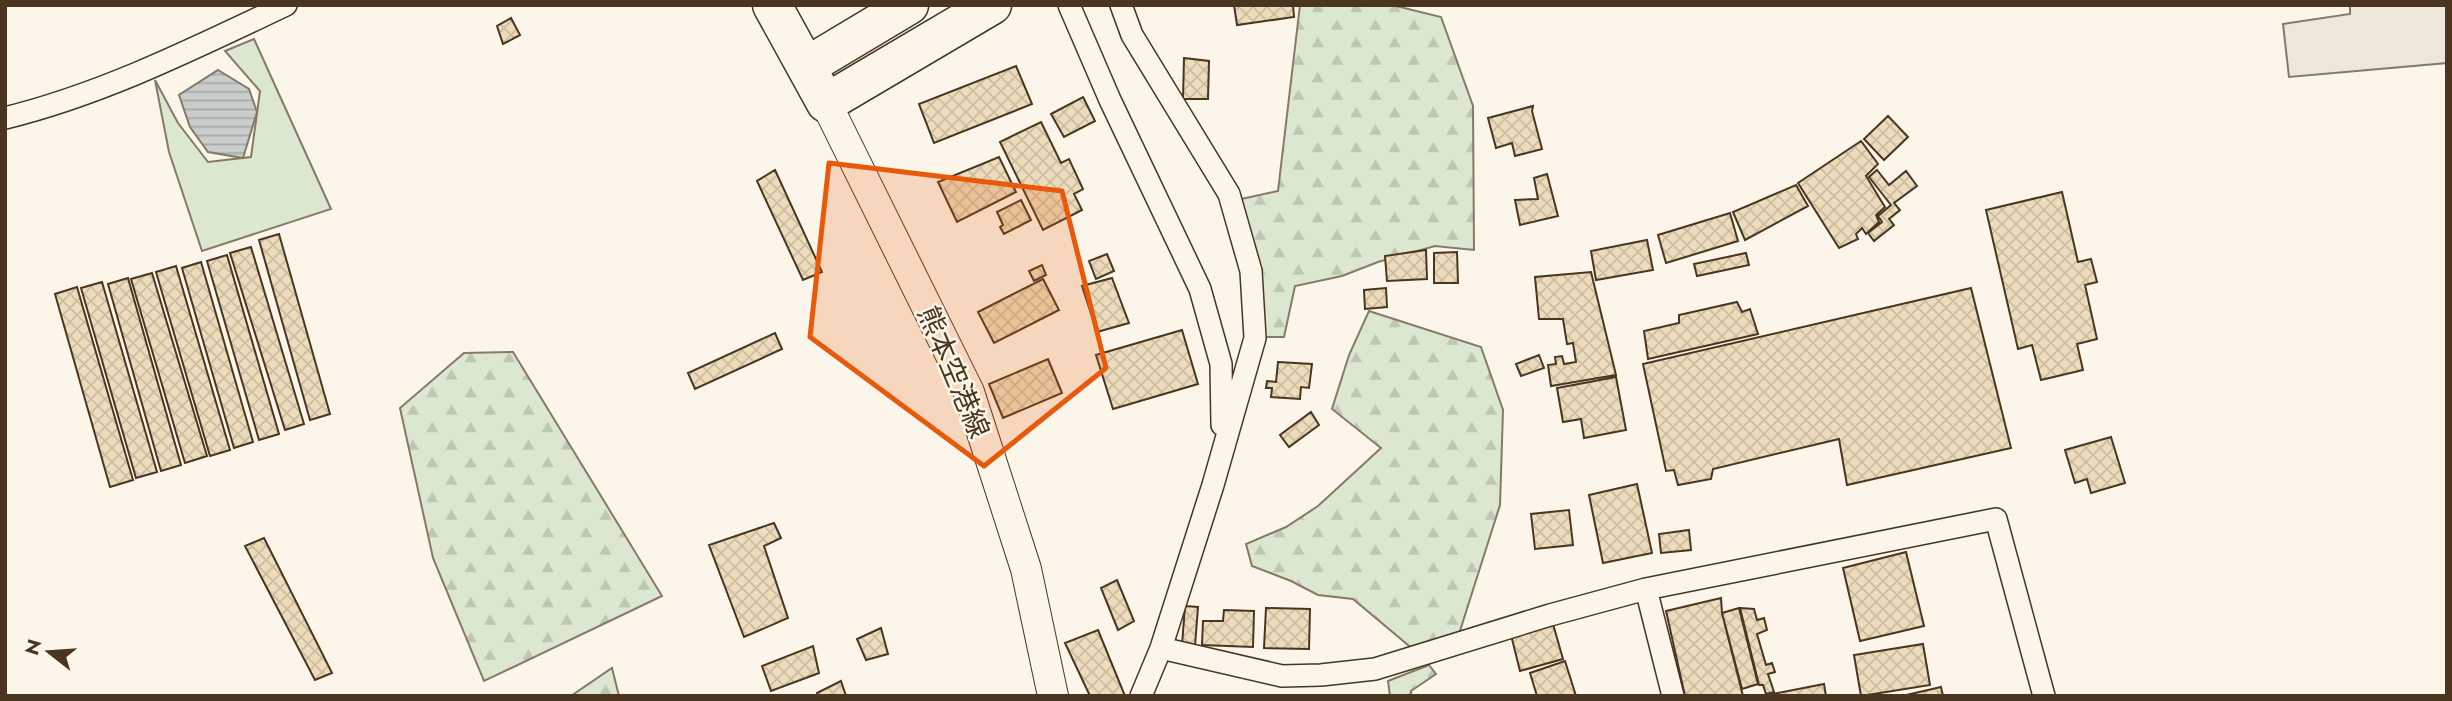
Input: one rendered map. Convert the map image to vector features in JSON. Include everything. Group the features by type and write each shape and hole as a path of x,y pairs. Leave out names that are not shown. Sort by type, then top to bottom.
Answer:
{"highway":[{"path":"772,5 826,103 992,5"},
{"path":"807,66 909,5"}],"main road":[{"name":"熊本空港線","path":"826,103 969,392 1026,569 1053,696"}],"street":[{"path":"5,118 51,107 179,55 286,5"},
{"path":"1069,5 1110,100 1200,289 1221,364 1222,452"},
{"path":"1121,5 1132,35 1229,194 1251,271 1255,338 1161,648 1141,696"},
{"path":"1161,648 1282,676 1375,669 1550,615 1646,590 1996,519 2043,696"},
{"path":"1646,590 1673,696"}],"highlighted area":[{"path":"829,163 1062,191 1106,368 984,466 810,337"}],"green space":[{"path":"1300,5 1392,5 1441,17 1473,106 1474,250 1435,246 1378,262 1342,276 1295,286 1284,337 1262,337 1232,201 1278,191"},
{"path":"254,39 331,209 202,251 169,152 155,80 178,123 208,162 251,157 260,91 225,51"},
{"path":"1369,311 1481,347 1503,410 1500,505 1458,637 1420,655 1353,599 1318,595 1252,566 1246,544 1286,527 1318,506 1381,448 1332,409 1349,355"},
{"path":"513,352 662,596 484,681 433,558 400,408 464,353"},
{"path":"1429,665 1436,674 1411,691 1411,696 1390,696 1388,681"},
{"path":"612,668 619,696 571,696"}],"shaded area":[{"path":"2350,5 2447,5 2447,63 2289,77 2283,24 2350,14"},
{"path":"218,70 249,89 257,112 243,158 208,152 190,127 179,95"}],"building":[{"path":"1234,5 1293,5 1294,17 1237,25"},
{"path":"511,18 520,35 503,44 497,26"},
{"path":"1184,58 1209,61 1208,99 1183,99"},
{"path":"1016,66 1032,104 934,143 919,104"},
{"path":"1083,97 1095,121 1064,137 1051,114"},
{"path":"1533,106 1542,149 1515,156 1512,143 1496,148 1488,118"},
{"path":"1888,116 1908,137 1884,160 1864,139"},
{"path":"1041,122 1061,163 1069,159 1083,189 1074,194 1082,210 1043,230 1000,142"},
{"path":"1861,141 1878,164 1866,176 1885,207 1876,215 1879,222 1866,234 1862,228 1856,234 1858,239 1839,248 1798,183"},
{"path":"999,157 1016,192 957,222 938,182"},
{"path":"775,170 822,272 803,280 757,181"},
{"path":"1877,170 1889,185 1906,171 1917,186 1894,203 1900,210 1889,219 1894,225 1874,241 1868,233 1882,222 1878,216 1891,205 1869,177"},
{"path":"1547,174 1558,216 1520,225 1515,200 1538,199 1534,178"},
{"path":"1796,185 1808,206 1745,240 1733,212"},
{"path":"2062,192 2078,262 2091,259 2097,282 2085,285 2097,339 2077,344 2083,370 2041,380 2032,345 2018,349 1986,210"},
{"path":"1021,200 1031,220 1004,234 997,212"},
{"path":"1730,213 1738,241 1666,263 1658,235"},
{"path":"279,234 330,414 310,420 259,240"},
{"path":"1647,240 1653,270 1596,280 1591,251"},
{"path":"251,247 304,424 285,430 230,253"},
{"path":"1426,250 1427,279 1387,281 1385,256"},
{"path":"1457,252 1458,283 1434,283 1434,253"},
{"path":"1746,253 1749,265 1697,276 1694,264"},
{"path":"1107,254 1114,271 1096,279 1089,261"},
{"path":"227,255 279,434 259,440 207,261"},
{"path":"201,262 253,442 234,448 182,268"},
{"path":"1042,265 1046,275 1034,281 1029,271"},
{"path":"176,266 230,450 210,456 156,272"},
{"path":"1591,272 1616,375 1551,386 1548,365 1556,364 1555,357 1562,356 1564,364 1576,362 1573,343 1567,344 1563,319 1539,319 1535,277"},
{"path":"152,273 207,456 185,463 131,279"},
{"path":"128,278 181,465 161,471 108,284"},
{"path":"1112,278 1129,323 1097,332 1082,286"},
{"path":"1043,279 1059,310 994,343 978,312"},
{"path":"102,282 157,472 136,478 81,288"},
{"path":"77,287 133,480 110,487 55,294"},
{"path":"1386,288 1387,307 1365,309 1364,290"},
{"path":"1971,288 2011,448 1847,485 1839,439 1713,469 1711,479 1678,485 1674,470 1666,471 1643,364"},
{"path":"1737,302 1742,312 1750,309 1758,334 1648,359 1644,331 1679,323 1679,315"},
{"path":"1182,330 1198,384 1113,409 1096,355"},
{"path":"775,333 782,349 695,389 688,373"},
{"path":"1539,355 1544,368 1521,376 1516,364"},
{"path":"1048,359 1062,393 1003,418 989,384"},
{"path":"1278,362 1312,364 1309,388 1301,387 1300,399 1271,397 1272,388 1266,388 1267,381 1276,382"},
{"path":"1616,377 1626,430 1584,438 1581,419 1563,422 1557,388"},
{"path":"1311,412 1319,425 1289,447 1280,435"},
{"path":"2111,437 2125,483 2091,493 2087,479 2075,483 2065,450"},
{"path":"1637,484 1652,553 1603,563 1589,495"},
{"path":"1569,510 1573,545 1535,549 1531,514"},
{"path":"774,523 781,538 764,546 788,618 744,637 709,545"},
{"path":"1689,530 1691,550 1661,553 1659,534"},
{"path":"264,538 332,673 315,680 245,546"},
{"path":"1906,552 1924,626 1860,641 1843,568"},
{"path":"1117,580 1134,621 1118,630 1101,588"},
{"path":"1721,598 1722,613 1743,696 1685,696 1666,611"},
{"path":"1185,606 1198,607 1195,646 1182,645"},
{"path":"1266,608 1310,609 1309,649 1264,648"},
{"path":"1739,608 1758,684 1742,689 1722,613"},
{"path":"1740,608 1754,609 1757,620 1764,618 1767,630 1757,634 1766,665 1772,663 1775,672 1768,674 1774,692 1766,694 1763,685 1759,685"},
{"path":"1224,610 1254,611 1253,647 1202,645 1203,621 1223,621"},
{"path":"1553,624 1563,659 1520,671 1511,635"},
{"path":"881,628 888,654 866,660 857,639"},
{"path":"1098,630 1125,696 1090,696 1065,643"},
{"path":"1923,644 1930,685 1861,696 1854,655"},
{"path":"813,646 819,673 771,691 762,666"},
{"path":"1565,661 1576,696 1537,696 1530,673"},
{"path":"841,681 846,696 818,696 817,693"},
{"path":"1824,684 1826,696 1773,694"},
{"path":"1941,687 1943,696 1902,696"}]}
